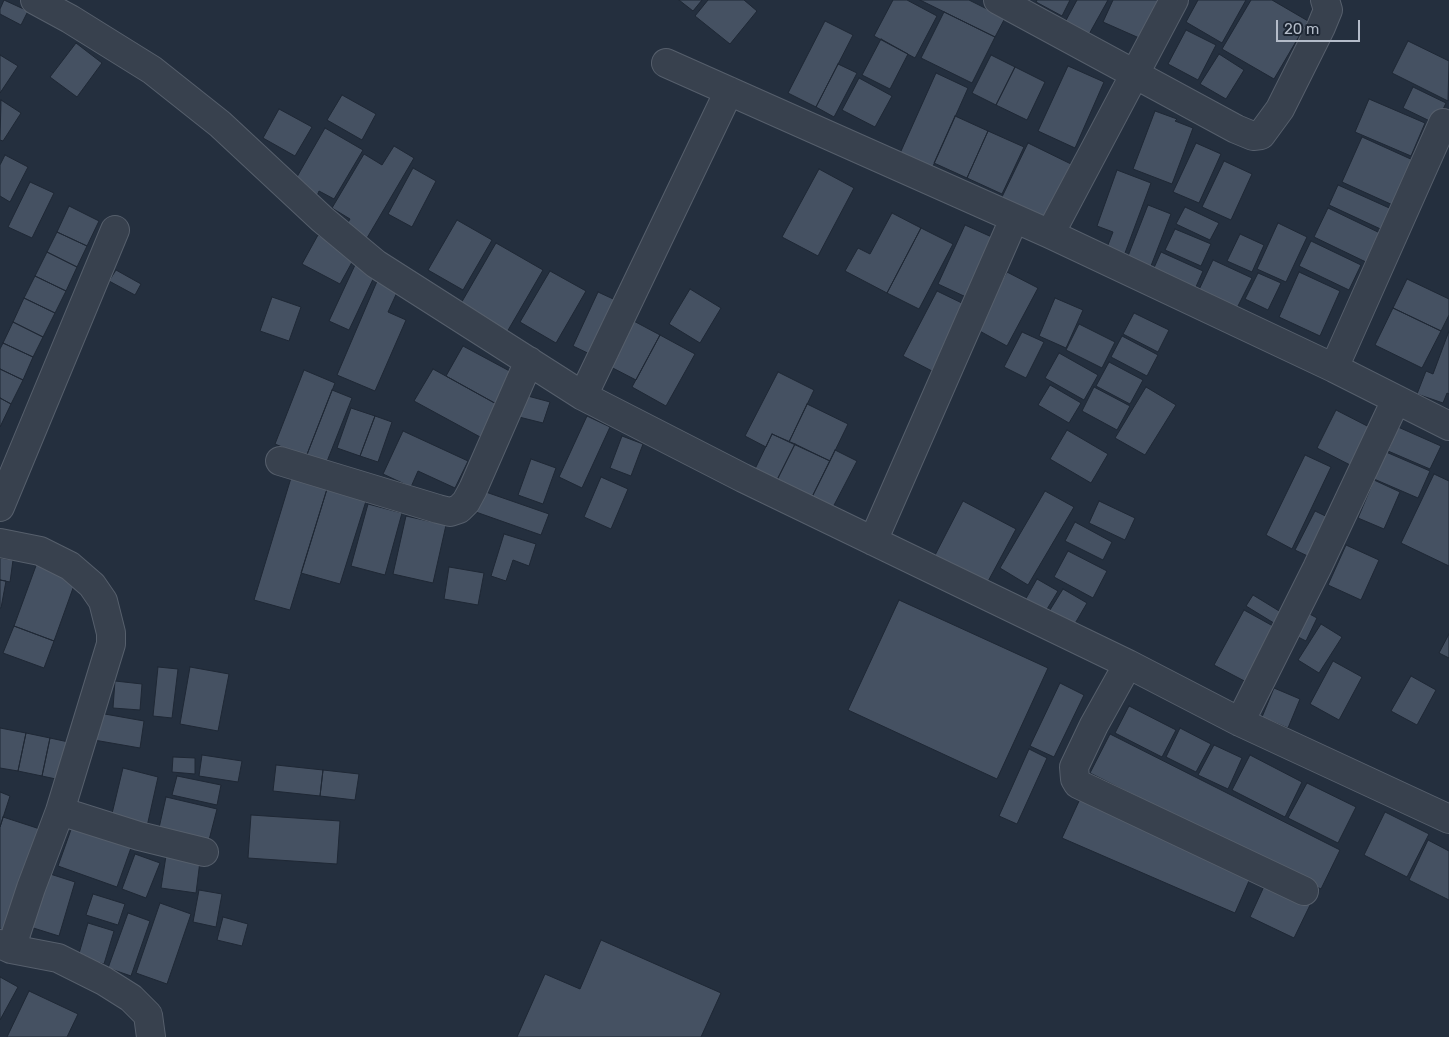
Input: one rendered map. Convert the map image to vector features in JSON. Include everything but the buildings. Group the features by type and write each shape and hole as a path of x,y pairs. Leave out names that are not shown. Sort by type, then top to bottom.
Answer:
{"street":[{"path":"35,0 70,19 152,70 220,124 322,219 376,264 583,396 743,478 1128,664 1240,722 1449,819"},
{"path":"998,0 1236,129 1253,136 1260,135 1280,109 1321,27 1328,10 1325,0"},
{"path":"1050,234 1174,0"},
{"path":"666,63 1050,234 1334,368 1449,426"},
{"path":"583,396 729,91"},
{"path":"1334,368 1443,122"},
{"path":"873,541 1014,219"},
{"path":"0,507 115,230"},
{"path":"280,461 438,509 450,512 459,509 466,502 473,489 528,361"},
{"path":"1240,722 1318,568 1396,400"},
{"path":"0,543 40,551 70,566 92,585 103,601 111,633 111,644 60,811 31,888 6,946 58,958 104,981 131,998 148,1015 151,1037"},
{"path":"1128,664 1094,725 1074,767 1075,779 1078,784 1304,891"},
{"path":"60,811 130,833 204,852"}]}
